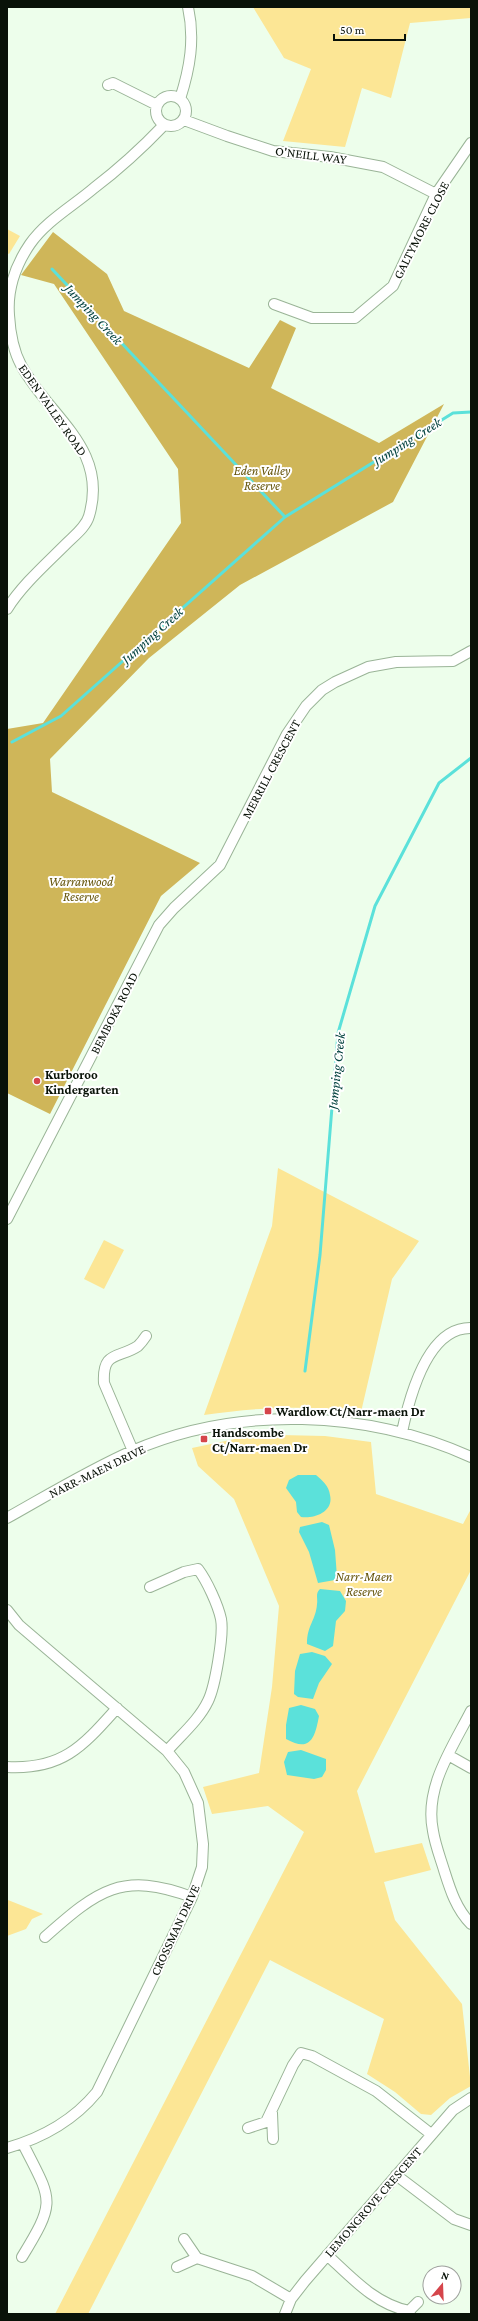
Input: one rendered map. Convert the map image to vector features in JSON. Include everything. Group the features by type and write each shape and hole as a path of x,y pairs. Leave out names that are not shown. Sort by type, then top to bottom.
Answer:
{"street":[{"path":"180,99 170,96 165,98 157,105 157,118 164,125 177,126 184,120 186,111 180,99 190,64 192,25 188,7"},
{"path":"111,82 157,105"},
{"name":"O'NEILL WAY","path":"184,120 273,151 330,157 383,167 436,194"},
{"name":"EDEN VALLEY ROAD","path":"7,609 26,585 81,529 90,513 94,481 90,465 81,444 30,378 21,365 13,347 8,307 13,274 21,258 37,235 139,150 164,125"},
{"name":"GALTYMORE CLOSE","path":"274,304 312,318 355,318 393,286 436,194 471,143"},
{"name":"MERRILL CRESCENT","path":"220,865 286,734 306,706 322,690 335,682 368,667 396,662 453,661 471,651"},
{"name":"BEMBOKA ROAD","path":"8,1217 159,925 174,908 220,865"},
{"path":"402,1432 411,1395 426,1362 446,1337 457,1330 471,1328"},
{"path":"133,1451 104,1383 103,1372 108,1361 118,1354 138,1346 146,1336"},
{"name":"NARR-MAEN DRIVE","path":"7,1518 133,1451 182,1434 228,1424 261,1420 323,1420 367,1425 402,1432 431,1441 471,1457"},
{"path":"150,1587 184,1572 198,1569 204,1578 221,1620 221,1636 213,1690 202,1712 167,1751"},
{"name":"CROSSMAN DRIVE","path":"7,1610 20,1625 40,1643 167,1751 184,1772 198,1803 204,1844 203,1859 192,1897 98,2092 77,2114 60,2125 23,2144 7,2148"},
{"path":"7,1766 26,1768 70,1755 85,1744 117,1708"},
{"path":"471,1711 448,1755 432,1797 433,1830 448,1885 458,1906 471,1924"},
{"path":"448,1755 471,1768"},
{"path":"45,1937 80,1906 110,1890 128,1886 149,1885 167,1888 192,1897"},
{"path":"248,2128 266,2122 272,2113 293,2064 301,2053 312,2056 376,2091 431,2134"},
{"name":"LEMONGROVE CRESCENT","path":"285,2314 291,2299 431,2134 453,2110 471,2098"},
{"path":"272,2113 273,2138"},
{"path":"22,2258 41,2227 48,2209 47,2192 23,2144"},
{"path":"396,2175 454,2218 471,2225"},
{"path":"184,2239 197,2258 252,2276 291,2299"},
{"path":"327,2255 377,2299 392,2308 410,2313 418,2302"},
{"path":"177,2267 197,2258"}],"green space":[{"path":"253,7 469,7 471,8 471,18 410,23 391,98 362,88 345,147 283,141 311,69 284,58"},
{"path":"7,229 20,236 9,254 7,253"},
{"name":"Eden Valley Reserve","path":"53,232 107,274 124,311 249,368 280,320 296,328 271,388 379,443 444,404 393,502 240,585 149,658 50,759 52,792 200,863 161,896 50,1114 7,1093 7,729 43,723 181,523 178,469 54,284 21,275"},
{"path":"278,1168 419,1241 392,1279 361,1412 321,1408 282,1408 244,1410 204,1415 272,1226"},
{"path":"104,1240 124,1250 104,1289 84,1279"},
{"name":"Narr-Maen Reserve","path":"280,1435 325,1436 371,1442 376,1494 463,1524 471,1509 471,1570 357,1791 375,1853 422,1843 431,1870 384,1882 395,1920 462,2004 471,2086 450,2098 431,2115 421,2114 395,2092 367,2074 384,2019 270,1960 88,2314 55,2314 304,1832 268,1806 212,1814 203,1787 259,1773 272,1687 279,1606 234,1499 198,1466 192,1448 235,1439"},
{"path":"8,1900 43,1914 32,1919 26,1929 7,1936"}],"water":[{"path":"298,1475 316,1475 327,1486 330,1501 329,1506 322,1513 312,1517 301,1517 297,1512 296,1502 286,1488 289,1480"},
{"path":"322,1522 329,1525 335,1550 337,1577 335,1580 318,1583 309,1552 299,1532 300,1527"},
{"path":"320,1589 340,1591 346,1601 345,1611 336,1621 333,1646 325,1651 307,1644 308,1632 315,1614 317,1594"},
{"path":"312,1652 325,1656 332,1664 319,1683 313,1699 298,1697 294,1694 295,1671 300,1654"},
{"path":"301,1705 315,1709 319,1716 316,1730 310,1741 301,1744 294,1743 286,1739 286,1725 289,1708"},
{"path":"301,1750 326,1759 326,1770 322,1777 314,1779 287,1775 284,1762 288,1752"}],"waterway":[{"name":"Jumping Creek","path":"52,269 285,517"},
{"name":"Jumping Creek","path":"12,742 61,716 285,517 453,413 471,412"},
{"name":"Jumping Creek","path":"305,1371 320,1255 338,1033 375,906 439,783 471,758"}],"place":[{"name":"Kurboroo Kindergarten","path":"37,1081"},
{"name":"Wardlow Ct/Narr-maen Dr","path":"268,1411"},
{"name":"Handscombe Ct/Narr-maen Dr","path":"204,1439"}],"park label":[{"name":"Warranwood Reserve","path":"81,888"}]}
